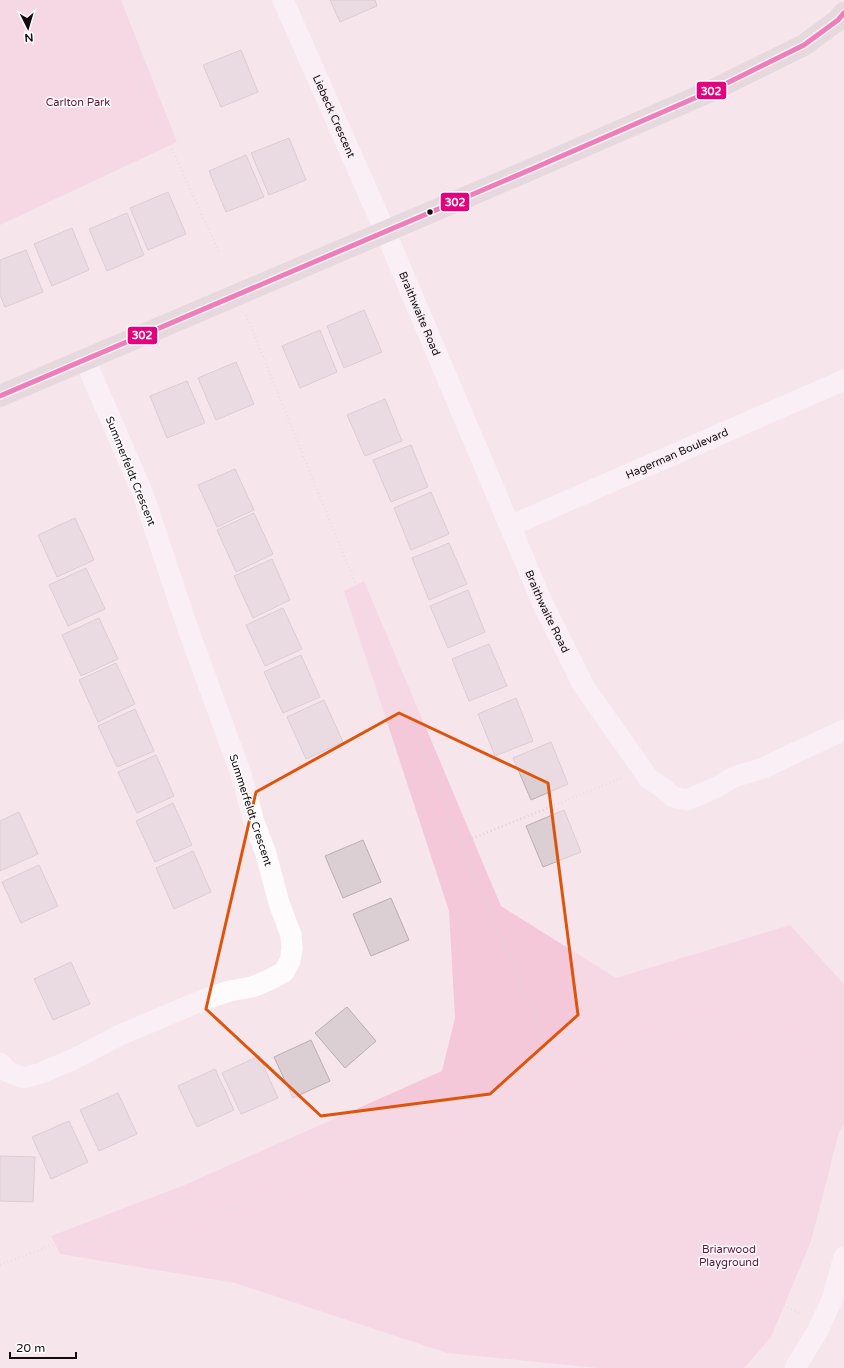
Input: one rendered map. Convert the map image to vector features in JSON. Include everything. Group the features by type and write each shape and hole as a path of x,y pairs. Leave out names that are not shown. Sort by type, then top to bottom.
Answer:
{"main road":[{"path":"0,396 718,88 804,45 838,20 844,13"}],"street":[{"name":"Liebeck Crescent","path":"283,0 385,231"},
{"name":"Braithwaite Road","path":"385,231 542,602 580,678 649,779 673,797 687,800 715,788 734,777 763,768 844,730"},
{"name":"Summerfeldt Crescent","path":"0,1063 8,1072 24,1078 41,1073 76,1058 120,1035 203,1000 229,991 252,987 271,979 284,972 290,961 292,948 291,935 279,903 266,854 254,822 241,774 188,629 143,494 85,360"},
{"name":"Hagerman Boulevard","path":"510,526 844,380"},
{"path":"795,1368 821,1323 841,1281 844,1257"}],"path":[{"path":"67,0 127,60 170,145 219,252"},
{"path":"246,314 461,843 561,1077"},
{"path":"461,843 642,769"},
{"path":"0,1265 55,1244 153,1232 340,1173 683,1024 715,1021 844,1050"},
{"path":"742,1282 769,1299 821,1323"}],"highlighted area":[{"path":"399,713 548,783 578,1015 490,1094 321,1116 206,1009 256,792"}],"green space":[{"name":"Carlton Park","path":"0,0 121,0 177,142 0,225"},
{"name":"Briarwood Playground","path":"364,581 501,906 616,978 790,925 844,984 844,1124 839,1132 811,1241 771,1337 744,1368 598,1368 447,1353 235,1283 60,1254 51,1236 182,1186 442,1071 455,1018 449,911 344,591"}],"building":[{"path":"330,0 375,0 377,6 340,22"},
{"path":"241,50 258,92 221,107 203,65"},
{"path":"289,138 306,180 269,195 251,153"},
{"path":"246,155 264,197 226,212 209,171"},
{"path":"168,192 186,234 148,250 130,208"},
{"path":"127,213 144,255 107,271 89,229"},
{"path":"72,228 89,270 52,286 34,244"},
{"path":"26,250 43,292 5,307 0,295 0,260"},
{"path":"364,310 382,352 344,368 327,326"},
{"path":"320,330 337,372 300,388 282,346"},
{"path":"236,362 254,404 216,420 198,378"},
{"path":"187,381 205,423 167,438 150,396"},
{"path":"385,399 402,441 365,456 347,415"},
{"path":"411,445 428,487 391,502 373,460"},
{"path":"235,469 254,510 217,527 198,485"},
{"path":"431,492 449,534 411,550 394,508"},
{"path":"254,513 273,554 236,572 217,530"},
{"path":"75,518 94,560 57,577 38,535"},
{"path":"449,543 467,584 429,600 412,558"},
{"path":"272,559 290,600 253,618 234,576"},
{"path":"86,568 105,609 68,626 49,585"},
{"path":"468,590 485,632 448,648 430,606"},
{"path":"283,608 302,649 265,666 246,625"},
{"path":"99,618 118,659 81,676 62,635"},
{"path":"489,644 507,686 469,701 452,659"},
{"path":"301,655 320,697 283,713 264,672"},
{"path":"116,663 135,704 98,722 79,680"},
{"path":"516,698 533,741 495,756 478,714"},
{"path":"324,700 343,742 306,759 287,717"},
{"path":"135,709 154,751 117,767 98,726"},
{"path":"551,742 568,784 531,800 513,758"},
{"path":"156,755 174,796 137,813 118,772"},
{"path":"173,803 192,845 155,862 136,821"},
{"path":"564,810 581,852 543,867 526,826"},
{"path":"19,812 38,854 0,871 0,821"},
{"path":"363,840 381,882 343,898 325,856"},
{"path":"193,851 211,892 174,909 156,868"},
{"path":"39,865 58,906 21,923 2,882"},
{"path":"391,898 409,940 371,956 353,914"},
{"path":"71,962 90,1004 53,1020 34,979"},
{"path":"347,1007 376,1041 345,1068 315,1033"},
{"path":"311,1040 330,1081 293,1098 274,1057"},
{"path":"259,1056 278,1098 241,1114 222,1073"},
{"path":"215,1069 234,1110 197,1127 178,1086"},
{"path":"118,1093 137,1134 99,1151 80,1110"},
{"path":"69,1121 88,1162 51,1179 32,1137"},
{"path":"0,1156 35,1157 33,1202 0,1201"}],"transit line":[{"name":"302","path":"0,396 711,91 804,45 838,20 844,13"}]}
